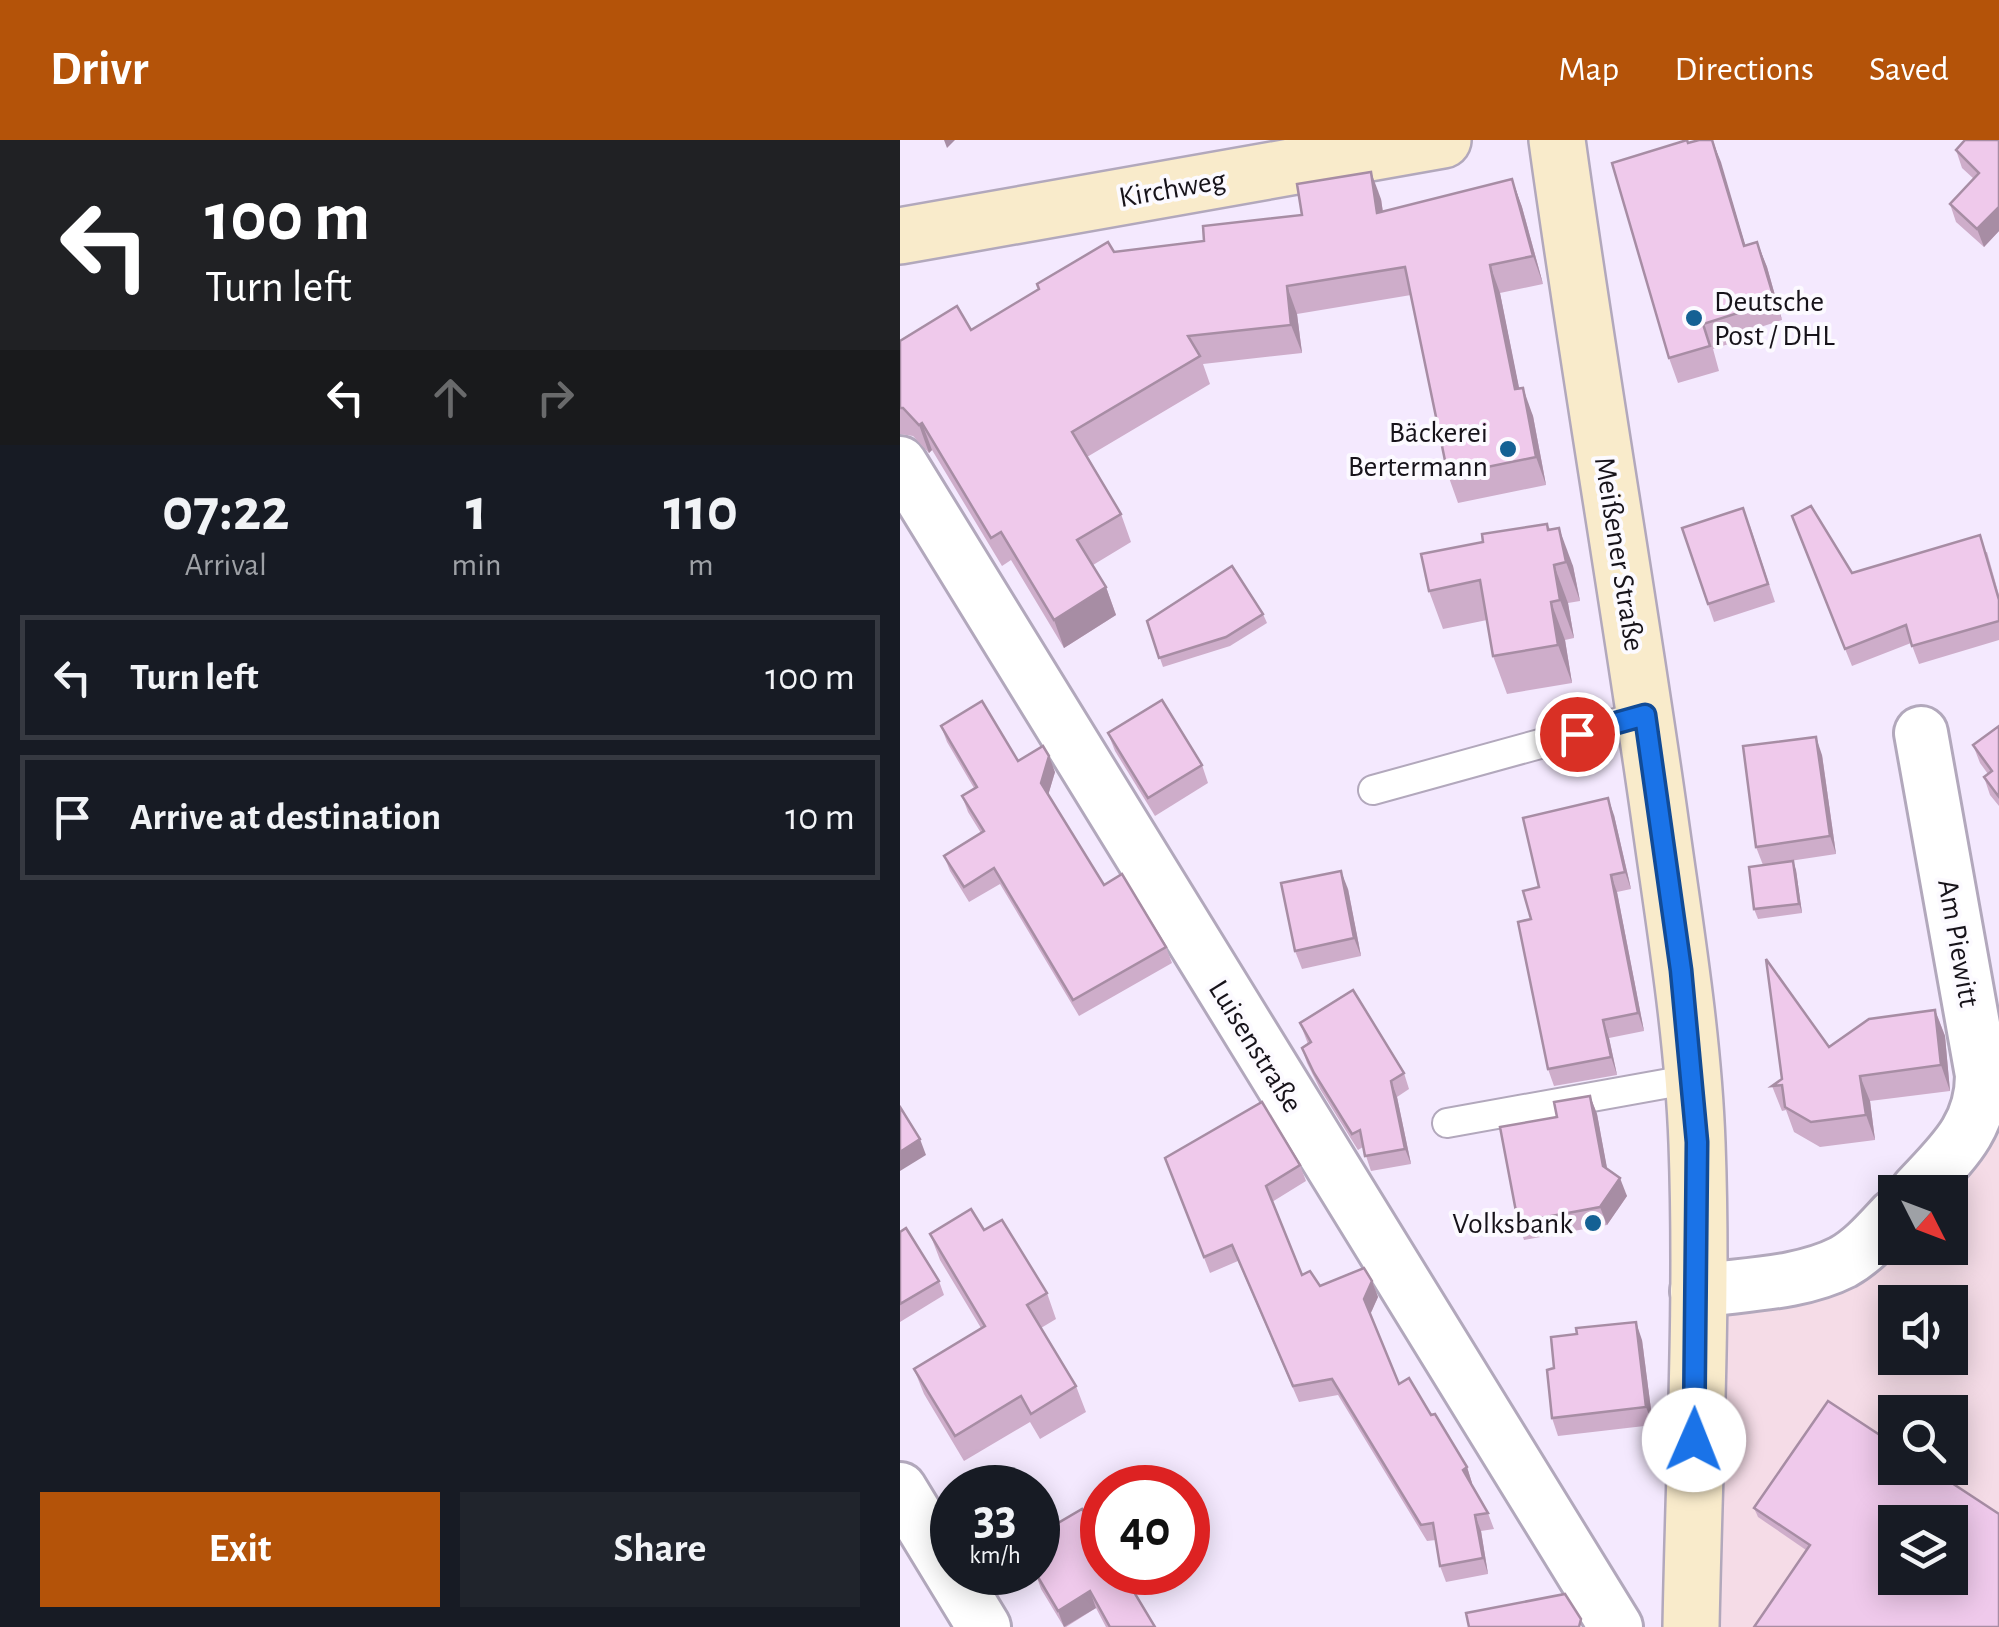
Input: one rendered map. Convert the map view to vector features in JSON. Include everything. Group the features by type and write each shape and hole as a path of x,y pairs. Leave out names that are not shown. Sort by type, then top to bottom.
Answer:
{"street":[{"name":"Kirchweg","path":"900,236 1443,140"},
{"name":"Meißener Straße","path":"1557,140 1645,715 1681,970 1692,1079 1697,1142 1697,1291 1691,1627"},
{"name":"Luisenstraße","path":"900,463 1616,1627"},
{"name":"Am Piewitt","path":"1921,733 1982,1075 1982,1102 1967,1134 1931,1175"},
{"path":"1697,1291 1805,1275 1843,1262 1878,1234"},
{"path":"900,1489 984,1627"}],"lane":[{"path":"1373,790 1645,715"},
{"path":"1447,1123 1692,1079"}],"shaded area":[{"path":"1999,1127 1999,1627 1693,1627 1691,1305 1878,1253 1878,1265 1968,1265 1968,1175 1952,1175"}],"building":[{"path":"1687,140 1712,140 1744,246 1757,242 1773,295 1736,307 1738,313 1703,324 1710,346 1669,358 1612,163"},
{"path":"1965,140 1999,140 1999,207 1977,229 1950,204 1979,173 1956,150"},
{"path":"1371,172 1377,213 1512,179 1533,256 1490,265 1515,389 1523,388 1536,457 1448,475 1405,267 1287,286 1291,325 1188,336 1200,356 1072,432 1121,514 1077,540 1106,587 1054,620 1001,532 991,538 922,423 919,425 900,408 900,341 957,306 971,330 1039,289 1037,284 1108,242 1114,252 1204,241 1203,226 1302,215 1297,184"},
{"path":"1811,506 1852,573 1980,535 1999,600 1999,621 1912,646 1906,625 1845,649 1792,516"},
{"path":"1743,508 1768,584 1708,604 1682,528"},
{"path":"1547,524 1548,530 1559,528 1566,562 1554,565 1560,600 1551,602 1558,645 1493,656 1480,580 1429,591 1421,554 1483,542 1482,534"},
{"path":"1232,566 1263,614 1226,637 1159,658 1147,621"},
{"path":"1162,700 1202,765 1148,798 1108,733"},
{"path":"982,701 1018,761 1043,746 1049,756 1041,783 1104,885 1122,874 1166,947 1073,1000 994,868 964,887 944,856 984,831 962,796 977,787 941,726"},
{"path":"1999,726 1999,797 1984,777 1992,771 1973,745"},
{"path":"1816,737 1830,836 1756,847 1743,746"},
{"path":"1608,798 1625,872 1611,875 1638,1013 1603,1020 1611,1057 1548,1069 1518,922 1531,919 1523,891 1539,887 1523,818"},
{"path":"1793,861 1799,904 1754,909 1749,867"},
{"path":"1341,871 1354,938 1295,951 1281,883"},
{"path":"1766,959 1829,1047 1869,1019 1935,1010 1941,1065 1860,1076 1866,1115 1811,1122 1785,1107 1782,1085 1772,1086 1782,1079"},
{"path":"1353,990 1404,1073 1391,1081 1405,1149 1365,1156 1360,1130 1352,1134 1302,1048 1311,1042 1300,1023"},
{"path":"1590,1096 1603,1166 1620,1178 1600,1207 1518,1222 1500,1127 1557,1117 1554,1102"},
{"path":"1262,1102 1300,1165 1266,1186 1302,1275 1310,1271 1320,1286 1364,1268 1372,1281 1364,1299 1399,1384 1409,1378 1431,1415 1435,1414 1467,1467 1463,1470 1488,1513 1475,1515 1483,1558 1440,1566 1433,1523 1421,1525 1332,1379 1293,1386 1232,1245 1204,1257 1165,1158"},
{"path":"900,1107 920,1139 900,1152"},
{"path":"971,1209 984,1230 1002,1220 1047,1293 1027,1305 1076,1386 1031,1414 1021,1396 955,1436 914,1369 985,1326 930,1234"},
{"path":"906,1228 939,1281 900,1304 900,1232"},
{"path":"1636,1322 1646,1407 1552,1418 1547,1370 1554,1368 1551,1337 1577,1334 1576,1328"},
{"path":"1828,1401 1878,1434 1878,1485 1955,1485 1999,1514 1999,1627 1754,1627 1810,1545 1754,1508"},
{"path":"1080,1510 1080,1595 1084,1595 1058,1611 1049,1595 1060,1595 1060,1522"},
{"path":"1565,1594 1581,1619 1579,1627 1469,1627 1466,1613"},
{"path":"1092,1595 1136,1595 1155,1627 1110,1627"}],"place":[{"name":"Deutsche Post / DHL","path":"1694,318"},
{"name":"Bäckerei Bertermann","path":"1508,449"},
{"name":"Volksbank","path":"1593,1223"}],"route":[{"path":"1577,734 1645,715 1681,970 1697,1142 1694,1440"}]}
